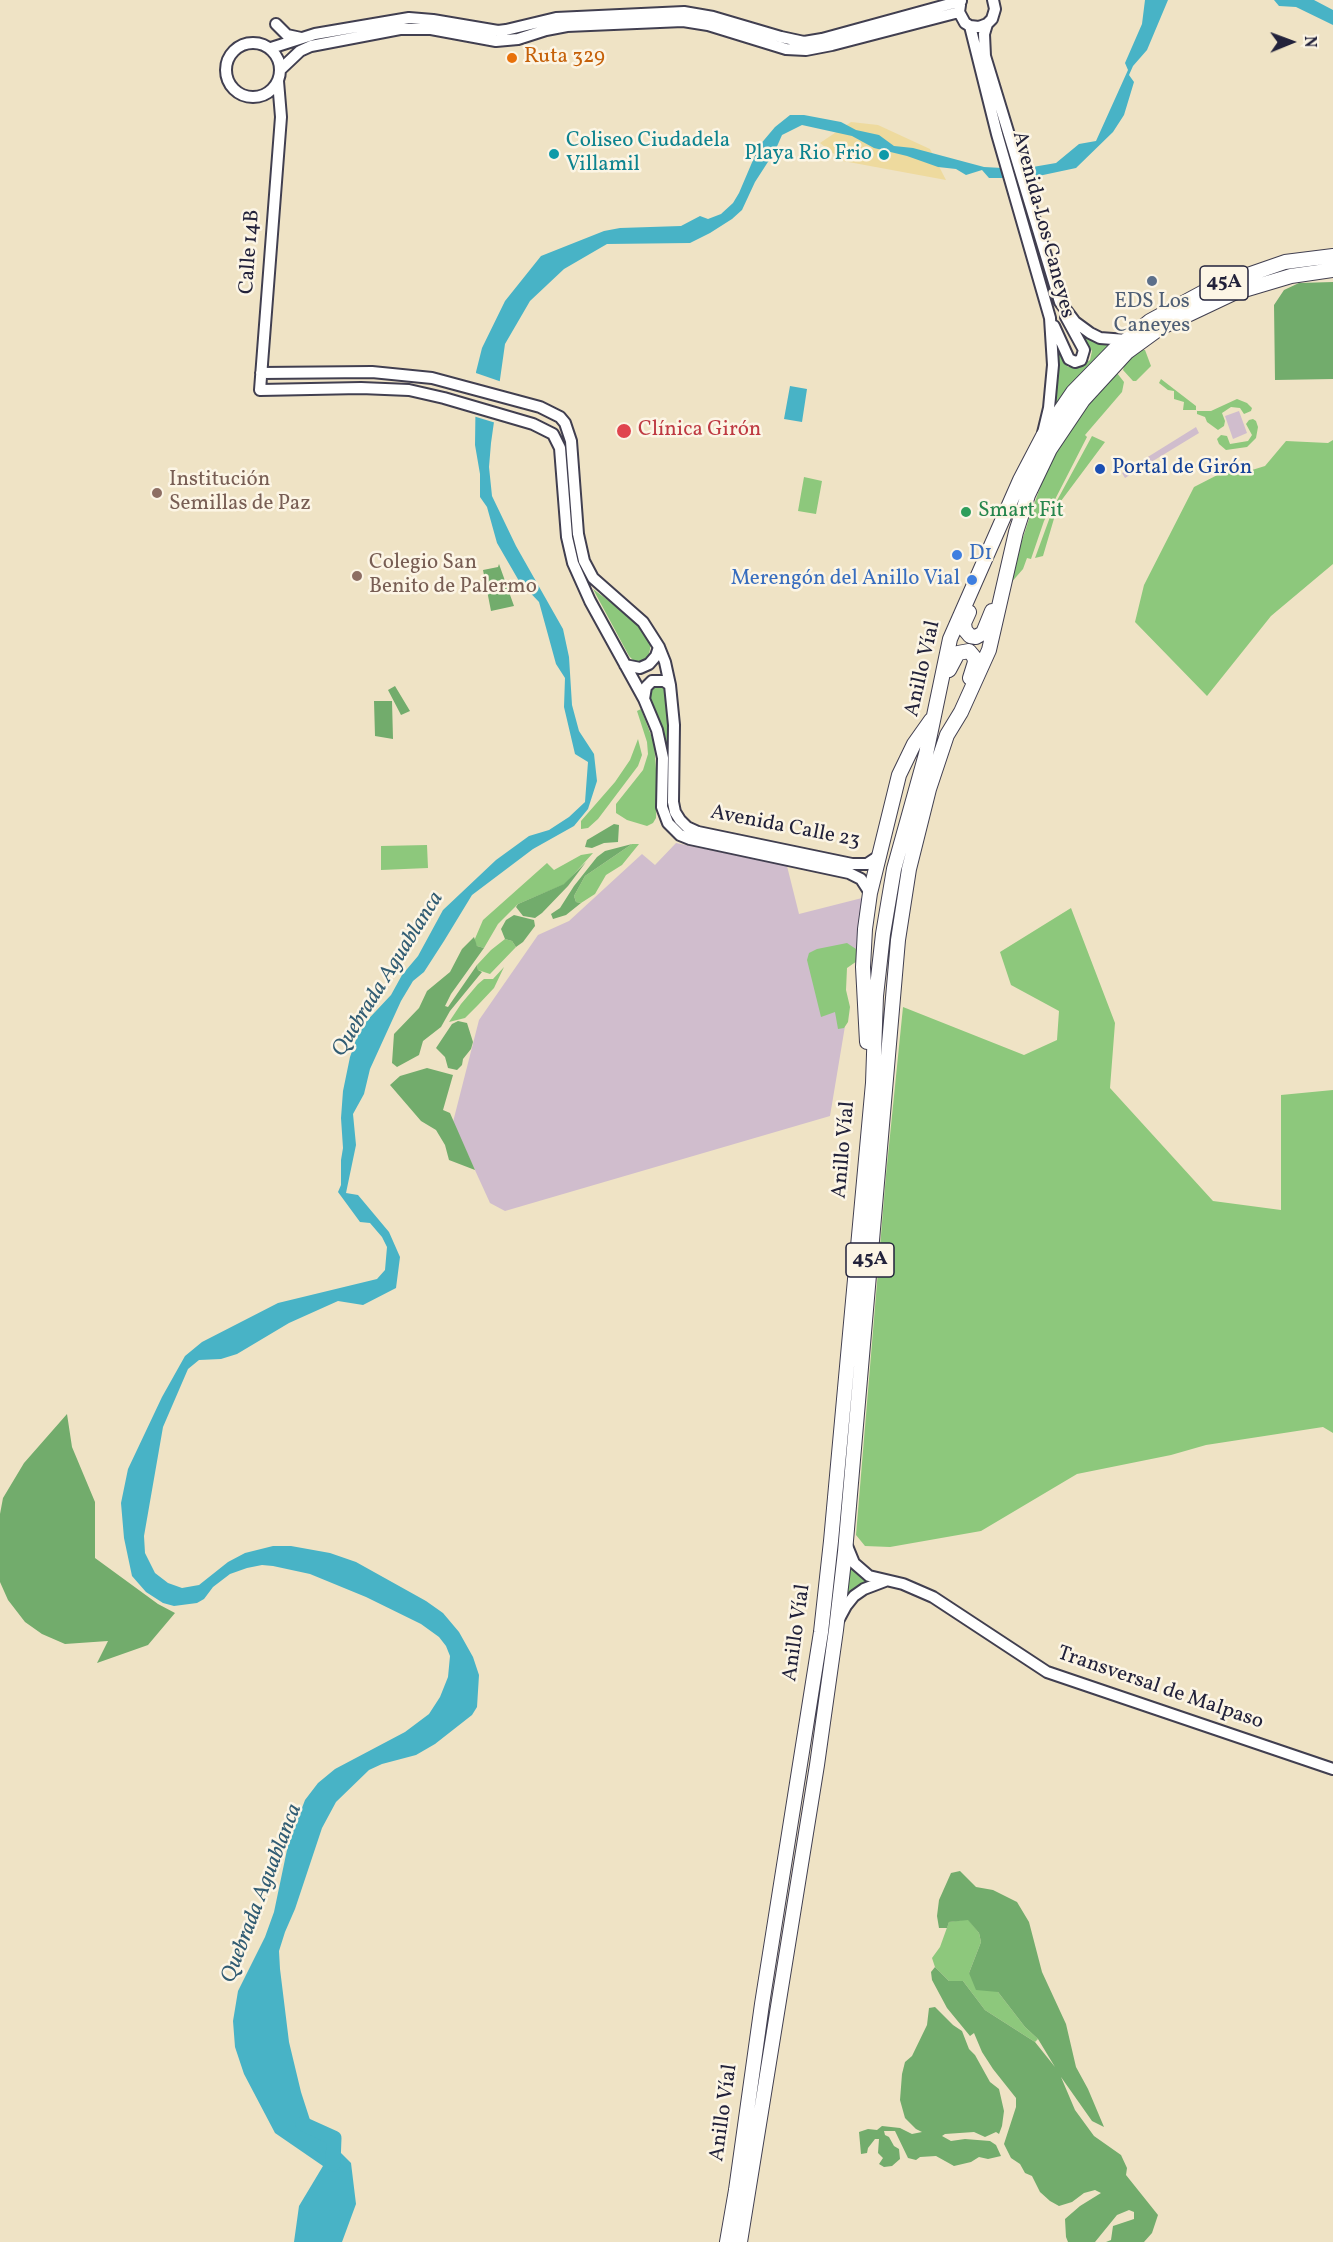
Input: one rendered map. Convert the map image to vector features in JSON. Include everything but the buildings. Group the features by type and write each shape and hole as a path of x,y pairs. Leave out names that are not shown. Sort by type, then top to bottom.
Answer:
{"highway":[{"name":"Anillo Víal","path":"727,2242 820,1632 831,1541 873,1083 876,996 888,901 894,869 936,710 950,639 1020,480 1043,436 1073,392 1126,340 1150,321 1175,306 1232,279 1285,262 1333,256"},
{"name":"Anillo Víal","path":"740,2242 818,1765 836,1630 903,903 918,829 929,789 947,735 961,712 989,650 1016,532 1028,495 1050,449 1083,400 1127,352 1156,330 1234,293 1282,278 1333,270"},
{"path":"983,564 964,623 965,630 970,636 976,637 983,633 1006,572"},
{"path":"873,1083 864,1006 865,929 870,893 899,775 914,744 936,710 955,656 960,651 969,651 975,662 965,688 961,712"}],"street":[{"name":"Avenida Los Caneyes","path":"993,0 994,14 984,34 985,56 1005,146"},
{"path":"960,4 964,23 979,27 987,24"},
{"path":"271,48 301,38 355,26 409,18 498,31 556,18 684,12 713,17 804,42 960,4"},
{"path":"281,69 300,51 311,46 400,29 431,29 496,41 518,39 567,26 683,21 708,25 786,49 817,49 960,4"},
{"path":"276,24 287,35 301,38"},
{"name":"Avenida Los Caneyes","path":"970,26 1017,186 1050,318 1053,345 1052,375 1043,436"},
{"path":"248,43 261,43 271,48 278,57 281,69 278,81 271,91 260,96 248,96 236,91 228,81 227,63 236,49 248,43"},
{"name":"Calle 14B","path":"260,390 280,117 278,81"},
{"path":"260,96 280,117"},
{"name":"Avenida Los Caneyes","path":"1017,186 1060,302 1075,322 1090,333 1100,338 1126,340"},
{"path":"1050,318 1069,359 1076,362 1081,360 1084,350 1060,302"},
{"name":"Avenida Calle 23","path":"261,373 395,373 462,384 540,407 560,417 568,430 579,541 588,571 605,590 632,610 643,622 659,647 670,685 675,743 673,802 675,812 687,826 698,832 852,864 867,864 879,856"},
{"name":"Avenida Calle 23","path":"260,390 393,389 424,393 533,424 553,434 561,448 567,537 573,563 590,601 652,717 661,744 662,807 665,818 674,830 690,839 849,873 861,879 870,893"},
{"path":"625,665 635,668 645,667 656,656 659,647"},
{"path":"644,699 644,690 652,681 664,681 670,685"},
{"name":"Transversal de Malpaso","path":"846,1540 849,1554 861,1570 869,1576 912,1587 933,1598 1047,1672 1333,1769"},
{"path":"836,1630 846,1606 854,1596 870,1586 888,1581"}],"shaded area":[{"path":"1239,411 1247,433 1233,439 1225,416"},
{"path":"1196,427 1199,433 1125,478 1122,473"},
{"path":"676,843 787,866 799,914 866,897 861,950 843,963 846,1020 830,1116 505,1211 490,1203 453,1122 479,1020 538,935 569,921 642,854 655,865"}],"green space":[{"path":"1333,282 1333,379 1275,380 1274,305 1284,290 1299,283"},
{"path":"1077,328 1093,342 1111,344 1054,409 1058,362 1055,333 1063,360 1068,367 1079,367 1090,360 1092,351"},
{"path":"1140,350 1145,350 1151,366 1136,381 1133,381 1123,370 1125,363"},
{"path":"1117,373 1124,382 1122,392 1085,435 1087,437 1044,521 1031,559 1027,558 1023,569 1010,584 1009,580 1050,460 1095,394"},
{"path":"1161,379 1196,406 1196,410 1183,410 1184,402 1174,399 1174,391 1168,390 1159,383"},
{"path":"1237,399 1247,403 1252,408 1251,411 1244,414 1240,408 1231,407 1222,413 1224,426 1218,430 1207,422 1205,417 1197,414 1197,411 1211,411"},
{"path":"1253,419 1258,427 1256,438 1247,447 1226,450 1219,444 1217,439 1221,435 1227,436 1230,444 1248,441 1252,435 1246,424"},
{"path":"1092,436 1105,442 1058,505 1043,556 1035,558 1054,506"},
{"path":"1333,440 1333,564 1271,616 1207,696 1135,622 1144,585 1194,487 1231,468 1239,474 1265,466 1286,441 1328,443"},
{"path":"804,477 822,481 816,514 798,511"},
{"path":"499,564 514,606 491,611 483,570 498,567"},
{"path":"593,589 629,616 648,637 651,644 648,659 636,663 629,656"},
{"path":"655,684 666,686 669,696 670,770 663,734 648,697 650,689"},
{"path":"395,686 410,711 401,715 388,690"},
{"path":"374,701 392,701 393,739 375,736"},
{"path":"641,709 654,743 657,782 656,818 647,826 627,820 616,813 616,804 643,770 648,754 647,742 637,711"},
{"path":"638,739 642,755 638,766 598,819 588,828 581,829 581,821 615,782 630,760"},
{"path":"614,824 619,825 618,842 604,843 592,848 585,847 587,840"},
{"path":"632,844 639,844 622,865 606,875 595,894 581,903 576,902 574,896 585,876"},
{"path":"632,844 585,876 574,896 576,902 581,903 566,915 553,919 551,914 560,908 597,857 605,851"},
{"path":"427,845 428,868 381,870 381,846"},
{"path":"593,853 565,884 518,904 498,924 484,948 477,946 474,941 483,920 547,863 554,870 581,855"},
{"path":"586,862 568,886 535,918 523,916 516,907 518,904 564,884"},
{"path":"1071,908 1115,1023 1110,1088 1213,1201 1281,1210 1281,1095 1333,1090 1333,1433 1323,1427 1206,1445 1171,1455 1077,1474 981,1531 890,1547 865,1546 856,1535 886,1175 903,1007 1024,1055 1057,1040 1059,1011 1011,985 1000,952"},
{"path":"514,915 534,920 535,926 523,942 516,947 512,941 505,939 501,929 506,920"},
{"path":"474,937 477,946 484,948 445,1006 448,1007 477,965 478,970 482,972 450,1011 441,1027 423,1041 419,1055 397,1067 392,1063 394,1034 419,1008 427,991 450,972 462,949"},
{"path":"505,939 512,941 516,947 490,974 478,970 477,965"},
{"path":"847,943 859,951 860,959 847,968 846,990 850,1007 848,1022 844,1028 838,1029 835,1012 821,1017 807,960 809,953 817,949"},
{"path":"504,967 494,988 465,1018 449,1022 478,984 484,979 493,979"},
{"path":"458,1021 467,1023 473,1042 462,1065 457,1070 448,1068 445,1057 436,1048 452,1024"},
{"path":"427,1068 453,1075 443,1110 450,1113 475,1170 449,1160 445,1145 436,1130 421,1121 390,1085 400,1076"},
{"path":"67,1414 72,1447 95,1502 95,1558 158,1604 175,1613 148,1645 97,1663 108,1641 65,1644 42,1634 25,1622 8,1600 0,1582 0,1514 3,1498 24,1463"},
{"path":"849,1559 855,1572 871,1581 859,1585 849,1596 842,1610"},
{"path":"960,1871 976,1887 993,1890 1017,1902 1029,1922 1042,1972 1066,2024 1076,2067 1104,2127 1092,2121 1061,2077 1075,2110 1094,2136 1121,2155 1127,2168 1126,2175 1158,2215 1152,2233 1144,2242 1106,2242 1111,2240 1113,2226 1134,2219 1134,2212 1129,2210 1117,2215 1095,2242 1068,2242 1065,2219 1101,2193 1095,2190 1084,2193 1072,2202 1059,2206 1040,2192 1032,2176 1025,2173 1020,2164 1011,2158 1004,2144 1016,2107 1016,2098 982,2052 974,2033 970,2036 947,2008 932,1980 931,1972 935,1967 949,1981 963,1981 985,2010 1035,2042 1055,2067 1038,2039 1025,2027 998,1992 976,1990 969,1973 981,1942 979,1933 968,1920 949,1922 947,1928 939,1928 937,1916 939,1900 951,1873"},
{"path":"968,1919 979,1933 981,1942 969,1973 998,1992 1025,2027 1038,2039 1035,2042 985,2010 963,1981 949,1981 935,1967 932,1958 940,1947 949,1922"},
{"path":"935,2007 962,2031 969,2049 975,2055 990,2082 999,2089 1004,2111 999,2134 996,2132 985,2137 974,2132 942,2136 951,2141 965,2139 990,2141 996,2145 1001,2156 988,2159 979,2157 971,2162 954,2166 936,2156 920,2157 916,2160 908,2158 895,2131 884,2131 894,2146 899,2149 900,2159 892,2166 884,2167 879,2164 883,2158 878,2153 879,2139 875,2139 867,2153 861,2154 859,2132 868,2129 877,2130 882,2126 900,2128 912,2134 922,2132 905,2118 900,2100 902,2074 905,2062 912,2056 927,2025 929,2008"}],"sand":[{"name":"Playa Rio Frio","path":"851,122 878,125 930,149 946,180 843,161 820,143"}],"water":[{"path":"1145,0 1168,0 1147,50 1133,66 1129,75 1134,82 1124,115 1113,132 1076,168 1029,178 989,178 982,170 966,175 956,169 938,167 874,148 852,136 802,125 782,135 742,210 732,219 690,243 607,244 564,269 530,301 505,344 491,443 489,467 492,496 516,546 563,629 569,657 572,705 579,731 594,754 597,781 588,809 574,826 533,849 472,895 424,972 413,981 401,1001 370,1069 364,1094 353,1114 356,1145 346,1193 358,1195 389,1232 400,1257 396,1288 363,1305 338,1301 289,1323 237,1354 221,1359 199,1360 188,1369 163,1427 144,1536 145,1553 155,1573 168,1583 182,1588 199,1585 228,1562 245,1553 273,1546 291,1546 330,1553 356,1562 443,1613 459,1632 473,1657 479,1675 477,1707 472,1715 435,1744 416,1755 369,1770 336,1802 322,1828 285,1932 279,1951 280,1969 289,2042 301,2092 311,2123 351,2163 356,2204 342,2242 294,2242 299,2206 323,2166 275,2133 244,2074 235,2047 233,2021 238,1991 265,1937 274,1912 288,1845 305,1800 318,1783 335,1769 405,1732 429,1714 440,1697 448,1677 450,1656 439,1637 421,1624 366,1597 310,1574 273,1566 262,1565 230,1574 197,1603 174,1606 163,1603 146,1592 132,1576 124,1538 121,1503 128,1469 162,1397 185,1356 202,1342 278,1303 377,1279 385,1270 387,1247 382,1237 370,1223 360,1222 338,1192 341,1185 343,1148 341,1118 343,1091 350,1057 360,1028 391,995 402,975 418,956 443,910 496,860 529,836 549,830 569,817 585,802 588,762 575,754 564,707 565,678 556,664 539,602 519,581 497,543 487,507 480,497 480,474 475,445 476,372 482,348 505,301 541,256 604,231 620,228 681,226 700,216 708,219 721,214 733,203 739,193 759,146 775,127 790,115 804,115 841,122 856,130 879,135 894,146 913,148 984,167 1021,169 1056,163 1079,144 1096,141 1128,70 1125,63 1142,24"},
{"path":"1274,0 1314,0 1333,10 1333,25 1296,7 1279,6"},
{"path":"790,386 807,389 802,422 784,419"}],"pier":[{"path":"473,372 502,382 496,423 473,416"}],"waterway":[{"name":"Quebrada Aguablanca","path":"303,2124 334,2138 333,2164"}],"place":[{"name":"Ruta 329","path":"512,58"},
{"name":"Coliseo Ciudadela Villamil","path":"554,154"},
{"name":"Playa Rio Frio","path":"884,155"},
{"name":"EDS Los Caneyes","path":"1152,281"},
{"name":"Clínica Girón","path":"624,431"},
{"name":"Portal de Girón","path":"1100,469"},
{"name":"Institución Semillas de Paz","path":"157,493"},
{"name":"Smart Fit","path":"966,512"},
{"name":"D1","path":"957,555"},
{"name":"Colegio San Benito de Palermo","path":"357,576"},
{"name":"Merengón del Anillo Vial","path":"972,580"}]}
